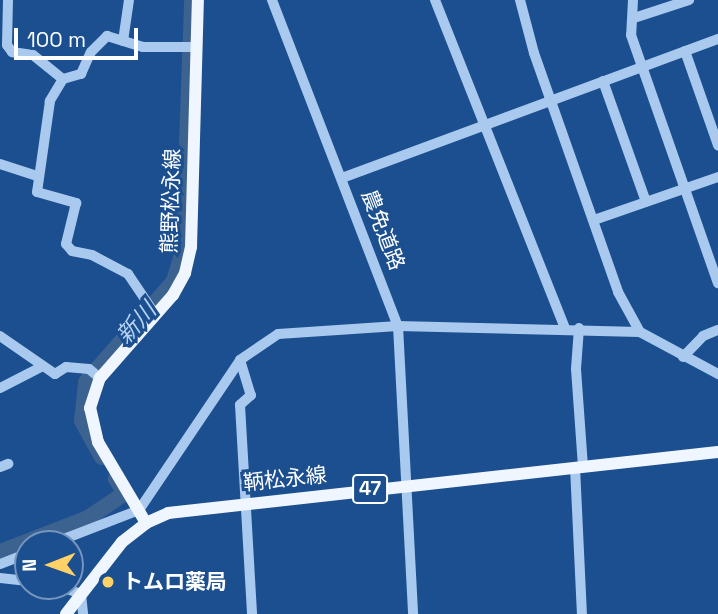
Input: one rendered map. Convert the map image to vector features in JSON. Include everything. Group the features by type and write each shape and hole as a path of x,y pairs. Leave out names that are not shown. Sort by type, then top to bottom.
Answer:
{"main road":[{"name":"熊野松永線","path":"146,523 91,425 90,408 100,378 155,314 185,273 191,247 189,47 198,0"},
{"name":"鞆松永線","path":"84,590 122,542 146,523 190,508 718,452"}],"street":[{"path":"8,0 7,45 12,52 33,55 63,79"},
{"path":"123,41 129,0"},
{"name":"農免道路","path":"272,0 398,326 413,614"},
{"path":"435,0 565,328"},
{"path":"520,0 618,292 640,332"},
{"path":"633,0 631,35 718,283"},
{"path":"634,18 689,0"},
{"path":"155,314 128,274 66,244 76,203 37,192 37,176 50,101 63,79 81,74 91,52 107,36 143,47 189,47"},
{"path":"342,178 551,97 718,39"},
{"path":"685,51 718,145"},
{"path":"603,81 646,202"},
{"path":"0,164 37,176"},
{"path":"594,220 718,177"},
{"path":"84,531 139,510 240,360 261,344 293,330 398,326 579,328 640,332 718,374"},
{"path":"579,328 576,369 582,614"},
{"path":"684,357 703,336 718,330"},
{"path":"0,336 55,374 66,367 89,369 100,378"},
{"path":"240,360 251,396 240,405 252,614"},
{"path":"0,388 43,366"}],"waterway":[{"name":"新川","path":"102,457 82,421 86,382 174,281 183,251 192,0"},
{"name":"新川","path":"0,552 88,518 125,493 116,479"}],"place":[{"name":"トムロ薬局","path":"108,582"}]}
